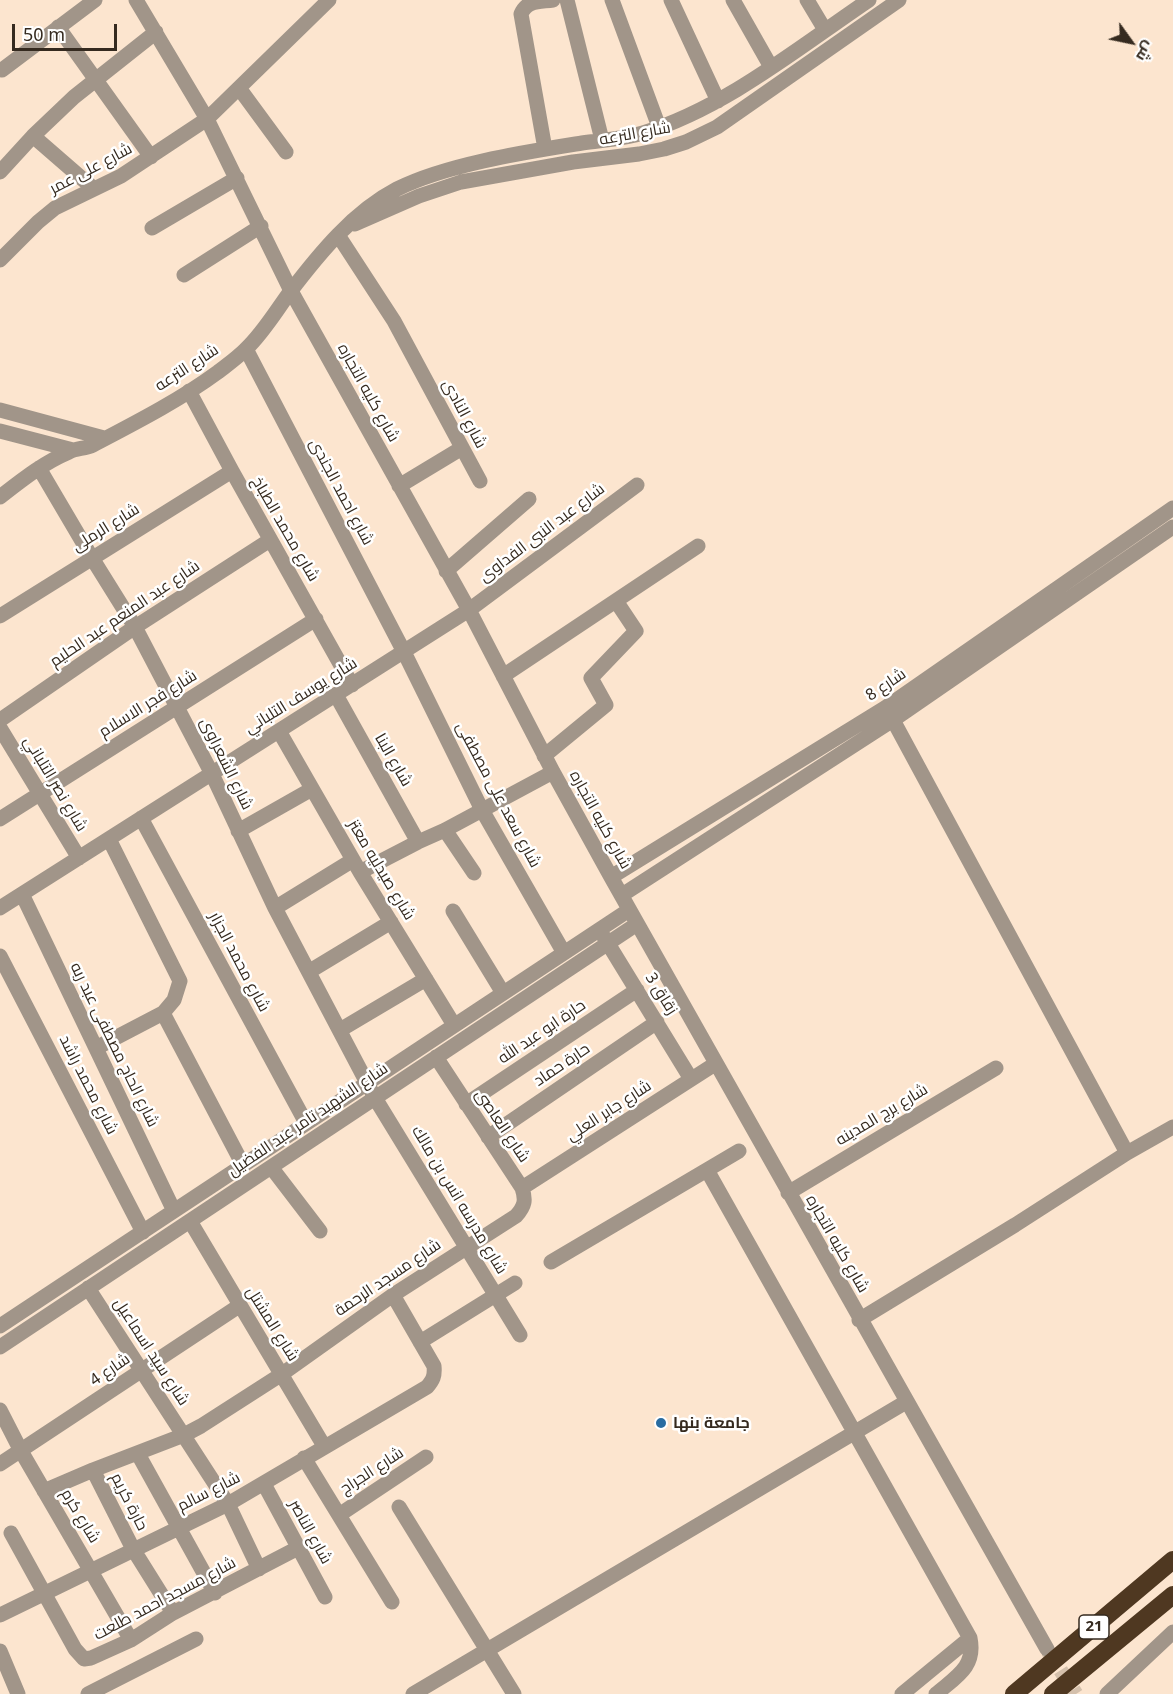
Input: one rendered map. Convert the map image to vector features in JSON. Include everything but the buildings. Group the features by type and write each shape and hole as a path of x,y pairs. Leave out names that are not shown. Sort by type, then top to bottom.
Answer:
{"highway":[{"name":"21","path":"1014,1694 1173,1560"},
{"name":"21","path":"1053,1694 1173,1595"}],"street":[{"path":"2,70 94,0"},
{"name":"شارع كليه التجاره","path":"136,0 207,119 291,291 469,610 544,756 622,895 628,910 1047,1649"},
{"name":"شارع على عمر","path":"0,260 55,208 121,176 207,119 329,0"},
{"path":"545,149 521,14 527,5 553,0"},
{"path":"567,0 602,140"},
{"path":"612,0 659,127"},
{"path":"671,0 718,101"},
{"path":"733,0 771,67"},
{"path":"807,0 825,30"},
{"name":"شارع الترعه","path":"0,497 39,468 73,450 92,446 189,391 246,349 341,232 368,207 397,189 465,166 545,149 640,134 689,116 718,101 771,67 869,0"},
{"name":"شارع الترعه","path":"341,232 419,196 461,182 573,162 639,154 686,142 717,127 899,0"},
{"path":"58,27 151,157"},
{"path":"0,172 74,97 156,32"},
{"path":"239,88 286,152"},
{"path":"33,136 94,189"},
{"path":"152,228 237,178"},
{"path":"184,275 261,226"},
{"name":"شارع النادى","path":"341,232 394,321 480,481"},
{"name":"شارع احمد الجندى","path":"246,349 404,652"},
{"name":"شارع محمد الطباخ","path":"189,391 352,685"},
{"path":"0,410 104,438"},
{"path":"49,442 56,434 56,429 52,424"},
{"path":"0,431 73,450"},
{"path":"399,486 462,448"},
{"name":"شارع الشعراوى","path":"39,468 135,627 212,774 275,908 368,1083"},
{"name":"شارع الرملى","path":"0,616 232,471"},
{"name":"شارع عبد النبى الفداوى","path":"469,610 637,485"},
{"path":"446,571 529,499"},
{"name":"شارع 8","path":"622,895 893,720 950,672 1173,508"},
{"name":"شارع 8","path":"610,877 885,708 950,672 1172,530"},
{"name":"شارع عبد المنعم عبد الحليم","path":"0,720 135,627 270,540"},
{"path":"503,676 698,546"},
{"path":"544,756 606,705 591,678 636,631 616,601"},
{"name":"شارع يوسف التلباني","path":"0,908 469,610"},
{"name":"شارع فجر الاسلام","path":"0,819 316,619"},
{"name":"شارع سعد على مصطفى","path":"404,652 482,810 564,953"},
{"name":"شارع البنا","path":"336,695 418,842"},
{"path":"893,720 1127,1153"},
{"name":"شارع نصر التلباني","path":"0,728 79,858"},
{"name":"شارع صيدليه معتز","path":"279,731 356,866 454,1025"},
{"path":"275,908 356,866 445,830 553,772"},
{"path":"237,831 312,789"},
{"name":"شارع محمد الجزار","path":"141,818 306,1123"},
{"path":"445,830 474,873"},
{"path":"96,1048 163,1013 174,1000 180,981 109,839"},
{"name":"شارع الحاج مصطفى عبد ربه","path":"22,894 174,1211"},
{"name":"شارع الشهيد تامر عبد الفضيل","path":"0,1326 628,910"},
{"path":"453,911 502,993"},
{"path":"310,971 390,922"},
{"name":"شارع الشهيد تامر عبد الفضيل","path":"0,1347 636,924"},
{"name":"زقاق 3","path":"600,929 691,1079"},
{"name":"شارع محمد راشد","path":"0,956 143,1232"},
{"path":"340,1030 426,979"},
{"name":"حارة ابو عبد الله","path":"466,1104 637,990"},
{"path":"163,1013 243,1165"},
{"name":"حارة حماد","path":"488,1137 657,1022"},
{"name":"شارع العاصى","path":"436,1057 522,1188 525,1198 523,1208 516,1216"},
{"name":"شارع جابر العلي","path":"522,1188 715,1064"},
{"name":"شارع برج المدينه","path":"788,1193 996,1068"},
{"name":"شارع مدرسه انس بن مالك","path":"368,1083 520,1335"},
{"path":"859,1320 1015,1225 1127,1153 1173,1127"},
{"path":"551,1262 739,1151"},
{"path":"271,1167 320,1231"},
{"path":"707,1170 970,1638 972,1651 969,1664 936,1694"},
{"name":"شارع مسجد الرحمة","path":"44,1491 184,1435 282,1374 393,1295 516,1216"},
{"name":"شارع المشتل","path":"190,1221 324,1446"},
{"path":"393,1295 420,1341 514,1283"},
{"name":"شارع سيد اسماعيل","path":"88,1288 228,1504 259,1569"},
{"name":"شارع 4","path":"0,1464 239,1306"},
{"name":"شارع سالم","path":"0,1615 228,1504 427,1387 435,1374 434,1366 420,1341"},
{"path":"413,1694 854,1435 906,1402"},
{"name":"شارع كرم","path":"0,1410 21,1451 131,1640"},
{"path":"138,1454 215,1593"},
{"name":"شارع الجراج","path":"339,1515 426,1457"},
{"path":"304,1458 392,1602"},
{"name":"حارة كريم","path":"93,1470 133,1550 173,1613"},
{"name":"شارع الناصر","path":"264,1484 325,1597"},
{"path":"399,1507 513,1694"},
{"path":"11,1533 44,1594"},
{"name":"شارع مسجد احمد طلعت","path":"44,1594 75,1649 84,1659 97,1656 131,1640 173,1613 298,1548"},
{"path":"1107,1694 1173,1632"},
{"path":"902,1694 970,1638"},
{"path":"88,1694 196,1639"},
{"path":"0,1651 13,1692"}],"tunnel":[{"path":"1048,1651 1076,1694"}],"place":[{"name":"جامعة بنها","path":"661,1423"}]}
